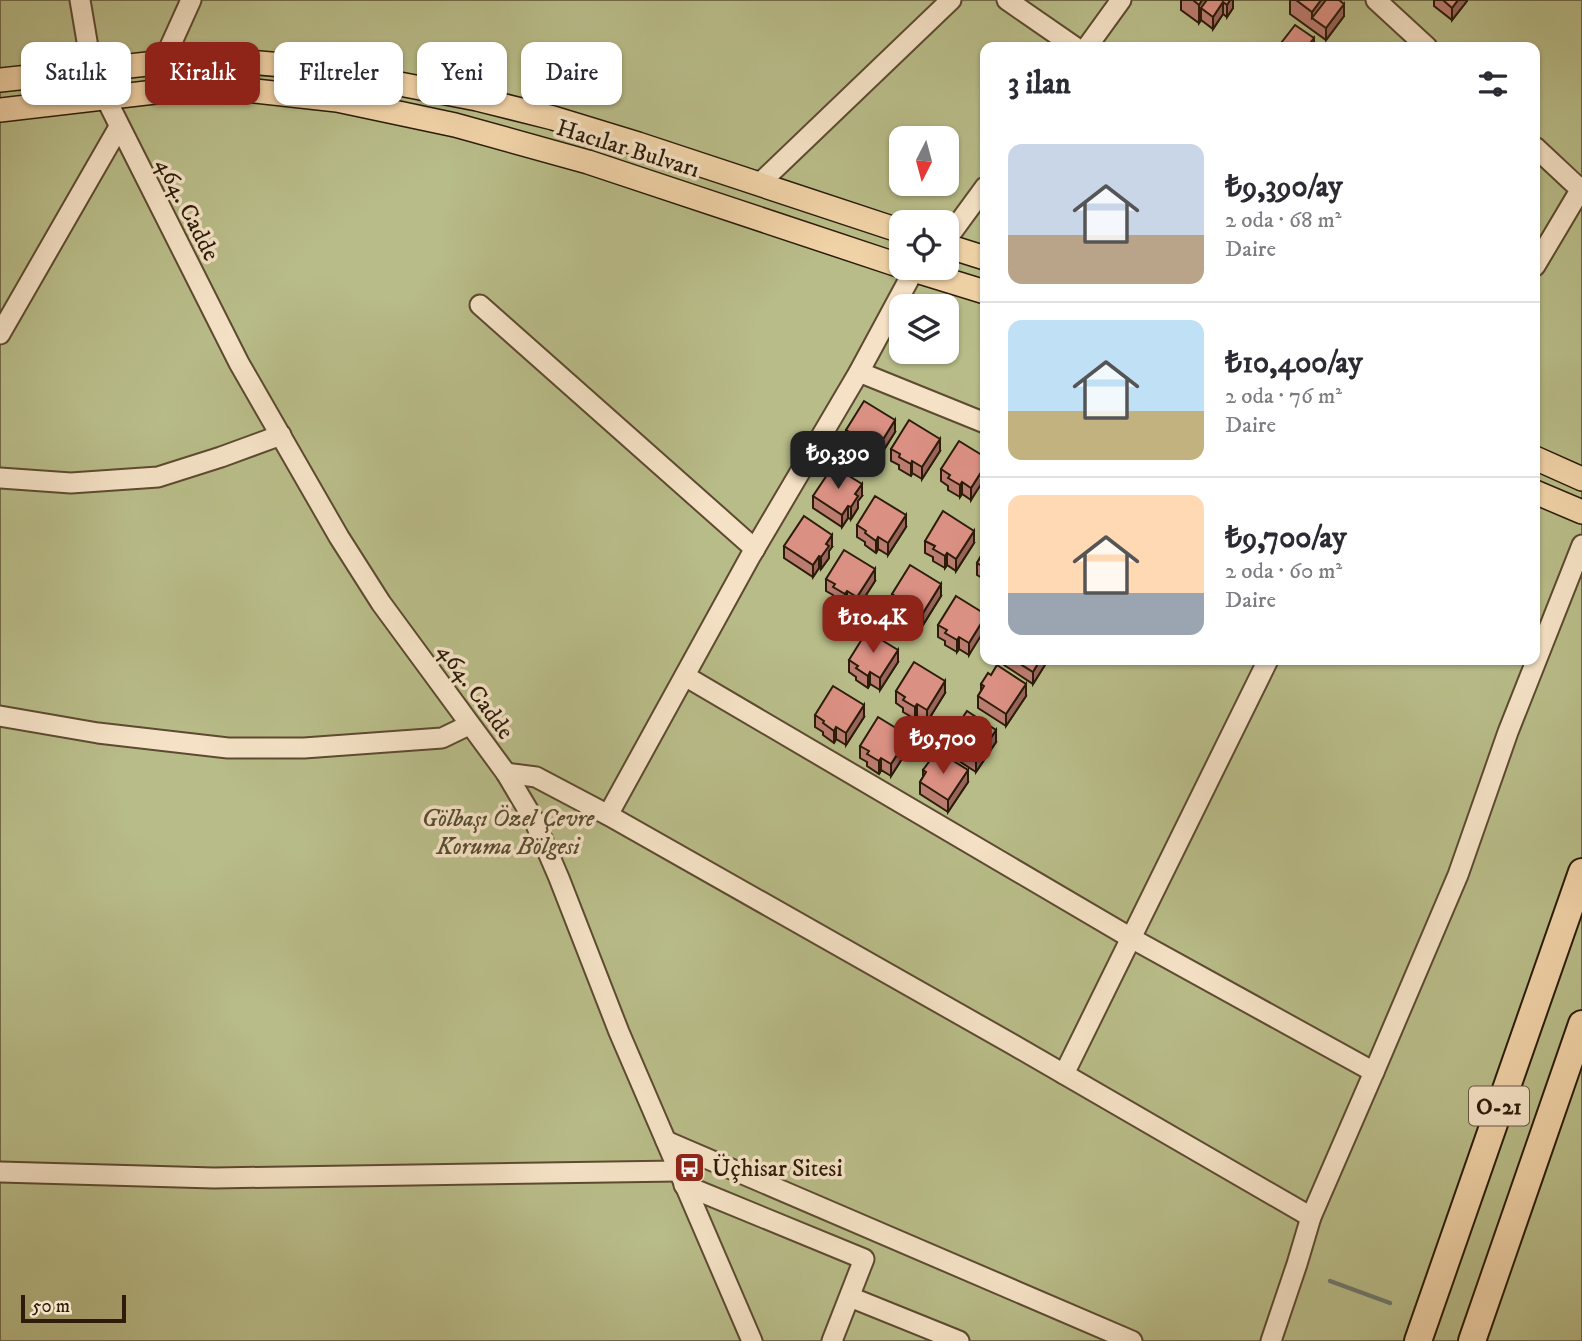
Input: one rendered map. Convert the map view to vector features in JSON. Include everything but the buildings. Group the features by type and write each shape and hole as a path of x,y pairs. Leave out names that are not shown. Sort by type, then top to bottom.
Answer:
{"highway":[{"name":"O-21","path":"1418,1341 1582,872"},
{"name":"O-21","path":"1472,1341 1582,1024"}],"main road":[{"name":"Hacılar Bulvarı","path":"260,63 374,79 477,99 595,130 889,227"},
{"name":"Hacılar Bulvarı","path":"0,80 21,78"},
{"name":"Hacılar Bulvarı","path":"260,92 367,105 456,125 624,173 889,262"},
{"name":"Hacılar Bulvarı","path":"0,110 44,105"},
{"path":"959,250 980,256"},
{"name":"Hacılar Bulvarı","path":"946,280 980,290"},
{"path":"1540,460 1582,479"},
{"path":"1540,494 1582,512"}],"street":[{"name":"464. Cadde","path":"80,0 87,42"},
{"path":"172,42 191,0"},
{"path":"759,184 951,0"},
{"path":"1007,0 1068,42"},
{"path":"1091,42 1121,0"},
{"path":"1376,0 1422,42"},
{"name":"464. Cadde","path":"108,105 239,363 332,526 381,603 523,800 545,845 619,1032 752,1341"},
{"path":"0,334 119,127"},
{"path":"1540,151 1581,188 1540,258"},
{"path":"959,223 980,194"},
{"path":"608,815 755,550 859,372 901,280"},
{"path":"480,305 755,550"},
{"path":"859,372 980,421"},
{"path":"0,478 71,483 158,477 281,435"},
{"path":"1540,651 1582,545"},
{"path":"1064,1074 1266,665"},
{"path":"1271,1341 1311,1217 1458,875 1535,665"},
{"path":"685,676 1131,938 1374,1072"},
{"path":"0,716 98,733 228,748 304,748 442,737 469,726"},
{"path":"506,773 536,777 608,815 1311,1217"},
{"path":"666,1141 1132,1341"},
{"path":"0,1172 214,1178 681,1178 864,1259 832,1341"},
{"path":"850,1297 959,1341"}],"green space":[{"name":"Gölbaşı Özel Çevre Koruma Bölgesi","path":"0,0 1582,0 1582,1341 0,1341"}],"waterway":[{"path":"1330,1281 1390,1303"}],"place":[{"name":"Üçhisar Sitesi","path":"689,1168"}]}
